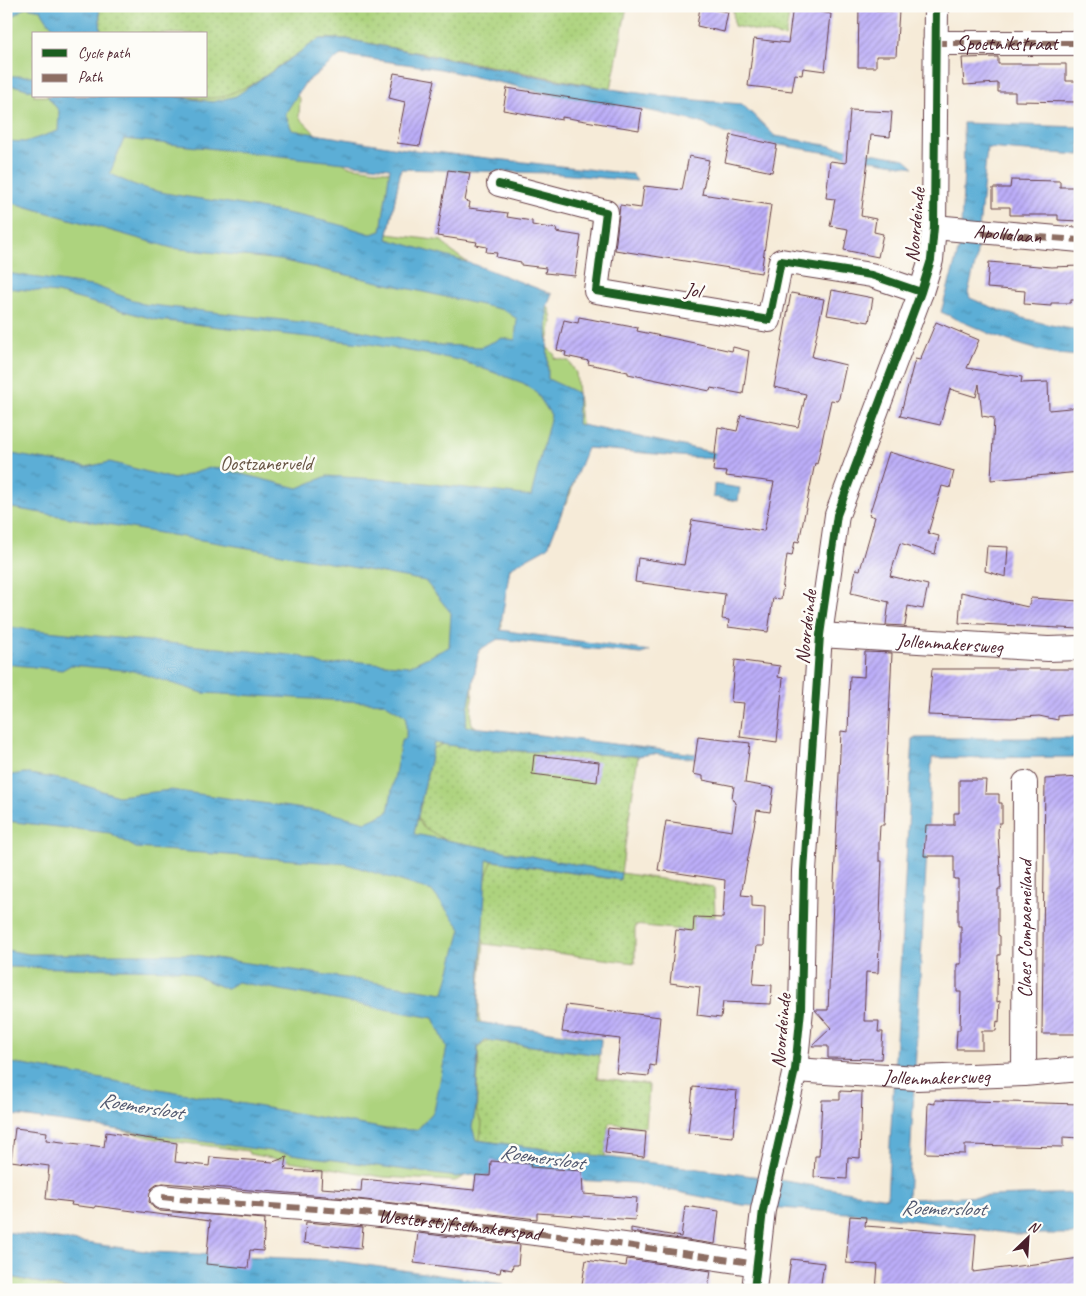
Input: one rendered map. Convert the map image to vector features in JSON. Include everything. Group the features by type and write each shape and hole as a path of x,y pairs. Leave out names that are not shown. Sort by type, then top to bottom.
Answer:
{"street":[{"name":"Noordeinde","path":"754,1290 763,1210 795,1070 801,1010 804,871 820,635 837,515 921,292 931,260 946,229 935,43 936,6"},
{"name":"Spoetnikstraat","path":"935,43 1080,43"},
{"name":"Jol","path":"499,184 606,212 596,291 770,320 781,261 871,275 921,292"},
{"name":"Apollolaan","path":"946,229 1080,240"},
{"name":"Jollenmakersweg","path":"820,635 1048,649 1080,648"},
{"name":"Claes Compaeneiland","path":"1024,1074 1025,783"},
{"name":"Jollenmakersweg","path":"795,1070 917,1078 1024,1074 1080,1069"},
{"name":"Westerstijfselmakerspad","path":"162,1197 218,1204 360,1213 636,1245 757,1264"}],"green space":[{"name":"Oostzanerveld","path":"6,6 95,6 101,32 32,32 32,98 201,99 222,97 263,80 274,82 300,98 299,117 347,166 400,173 388,234 442,241 451,251 467,262 550,309 552,322 547,347 555,355 554,358 569,361 576,373 582,433 585,439 571,492 558,521 556,520 517,546 500,600 502,626 495,636 482,641 475,659 471,718 472,724 482,731 430,749 412,805 422,826 461,850 493,859 483,885 480,935 484,941 479,994 479,1019 491,1041 484,1043 478,1048 479,1067 475,1095 476,1109 482,1125 477,1157 471,1170 455,1181 383,1177 249,1154 248,1151 162,1140 6,1103"},
{"path":"99,6 627,6 611,89 346,39 319,39 236,96 213,102 185,98 208,98 208,32 101,32"},
{"path":"726,6 791,6 785,37 734,26 733,8"},
{"path":"434,742 475,749 638,756 621,873 714,887 715,917 694,917 693,931 635,925 635,963 485,944 481,940 487,860 620,880 497,850 414,834"},
{"path":"486,1040 600,1055 597,1078 649,1085 646,1127 609,1123 605,1157 476,1140 478,1046"},
{"path":"6,1276 73,1290 6,1290"}],"water":[{"path":"10,6 99,6 101,32 61,32 53,27 41,10 26,7 8,20"},
{"name":"Roemersloot","path":"319,39 346,39 543,78 642,94 742,104 775,136 905,159 914,167 761,142 724,133 699,122 642,109 566,98 441,69 341,55 305,83 285,114 292,130 405,149 632,174 637,181 549,173 401,169 387,239 476,265 552,294 547,307 548,379 578,393 577,424 726,455 725,460 587,448 548,547 510,568 500,630 650,651 641,654 498,639 479,650 465,726 696,754 696,759 653,754 638,756 475,749 434,743 414,834 621,873 620,880 487,860 477,1022 601,1039 600,1055 486,1040 478,1046 476,1108 472,1127 476,1140 761,1177 887,1198 913,738 1080,738 1080,757 932,758 908,1199 1080,1193 1080,1234 1013,1234 873,1215 742,1205 634,1183 473,1175 456,1177 6,1114 6,1062 386,1129 417,1130 434,1111 447,1047 433,1018 237,982 226,989 182,970 6,967 6,950 29,954 189,954 444,993 461,929 432,891 347,864 136,848 110,833 6,821 6,776 24,773 71,781 118,796 171,790 331,813 366,822 388,812 401,741 406,738 406,716 384,703 203,693 133,671 71,665 62,670 6,664 6,627 300,656 326,666 350,661 409,666 449,647 451,613 425,581 272,552 6,507 6,453 86,467 110,462 174,479 213,467 298,488 327,476 409,481 531,496 551,415 535,391 523,383 459,360 370,344 157,320 57,293 6,288 6,273 98,287 143,304 344,327 422,344 481,347 502,338 515,340 517,319 504,310 280,260 172,248 6,201 6,141 25,142 58,131 59,111 49,98 185,98 213,102 236,96","holes":["124,139 390,168 381,231 371,234 300,216 151,190 122,180 110,173"]},
{"path":"6,76 32,76 32,90 16,86 6,86"},
{"path":"963,123 1080,127 1080,155 987,148 976,261 968,292 970,298 1010,314 1051,325 1080,330 1080,356 1044,351 1009,341 941,312 960,245 964,170"},
{"path":"714,484 740,488 738,501 713,497"},
{"path":"6,1232 152,1252 330,1260 503,1284 503,1290 73,1290 6,1276"}],"building":[{"path":"793,6 811,6 811,10 831,14 825,71 803,68 802,75 795,74 792,91 748,86 754,39 788,43"},
{"path":"859,6 877,6 877,11 899,11 896,56 876,56 876,67 858,67"},
{"path":"700,7 728,12 724,32 697,26"},
{"path":"998,57 998,64 1066,64 1066,81 1077,81 1077,102 1015,101 1015,92 998,92 998,83 964,85 962,58"},
{"path":"394,73 435,80 420,146 397,143 405,102 389,98"},
{"path":"507,88 642,109 639,130 562,117 562,120 503,110"},
{"path":"850,110 892,112 890,137 871,135 861,216 876,219 874,232 883,234 878,257 844,250 848,229 830,226 835,199 826,198 830,161 846,163"},
{"path":"731,135 777,145 772,172 725,162"},
{"path":"689,156 709,160 702,194 771,205 761,273 615,250 620,205 641,208 644,186 682,190"},
{"path":"448,170 470,173 465,201 470,202 469,208 508,213 507,217 532,221 532,225 557,229 556,232 581,236 575,276 545,273 546,268 521,265 521,262 496,257 497,253 486,252 487,247 476,245 477,242 437,236"},
{"path":"1011,180 1060,181 1060,187 1080,187 1080,221 1058,220 1058,215 1010,215 1010,207 993,207 993,188 1010,188"},
{"path":"989,262 1051,267 1080,266 1080,300 1071,300 1071,303 1051,303 1051,306 1024,304 1025,291 987,288"},
{"path":"832,290 873,298 869,322 827,315"},
{"path":"791,293 824,299 812,357 846,365 839,398 837,401 831,400 817,464 815,463 799,542 795,541 792,556 787,555 781,599 773,598 768,632 728,627 729,620 722,619 725,594 635,582 638,558 684,565 692,520 764,531 774,482 726,476 727,472 713,471 718,427 737,431 741,415 798,427 806,394 774,387"},
{"path":"579,317 638,328 637,331 732,351 733,347 749,351 743,394 711,388 710,391 628,374 628,372 588,364 589,361 565,356 566,352 557,350 564,320 578,323"},
{"path":"936,322 979,340 967,368 1022,377 1021,383 1048,382 1049,410 1080,407 1080,472 991,480 994,418 982,416 979,384 976,397 950,389 940,425 900,416 915,359 920,360"},
{"path":"889,452 954,471 950,488 942,486 928,533 939,536 935,554 900,543 890,576 928,585 923,609 908,606 905,626 886,625 889,602 851,593 856,569 860,570 875,517 869,515"},
{"path":"987,546 1008,547 1006,577 985,571"},
{"path":"961,592 1028,607 1031,598 1080,601 1080,629 959,623"},
{"path":"865,652 892,653 884,825 880,825 879,843 879,861 882,861 878,973 866,972 864,1021 879,1021 878,1032 883,1032 881,1059 828,1058 828,1046 812,1046 831,1028 815,1010 828,1010 841,731 848,732 850,676 864,677"},
{"path":"735,660 780,666 778,677 783,678 777,742 740,737 744,703 731,702"},
{"path":"932,669 1080,669 1080,714 1058,716 1058,720 1039,716 1011,718 928,715"},
{"path":"698,737 750,743 745,783 774,788 770,812 757,810 741,895 752,896 752,906 765,907 764,946 757,946 753,984 772,985 771,1004 723,1002 721,1018 697,1015 700,987 670,983 676,930 693,932 694,917 723,918 725,880 658,870 666,821 732,831 736,805 732,798 734,786 703,780 703,776 693,774"},
{"path":"534,755 599,762 597,782 532,774"},
{"path":"1080,777 1080,1034 1042,1034 1045,779"},
{"path":"959,780 986,780 985,794 999,794 999,803 1002,803 1002,823 999,823 998,832 1001,889 998,889 1000,955 998,955 997,1002 1000,1001 999,1022 997,1021 996,1031 982,1031 982,1049 956,1049 957,1030 960,1030 961,992 957,992 957,964 961,964 961,926 958,926 958,879 954,879 954,856 924,856 926,825 954,825 954,813 959,813"},
{"path":"566,1005 660,1017 655,1066 650,1065 649,1076 616,1073 620,1039 562,1032"},
{"path":"693,1087 737,1091 733,1137 688,1133"},
{"path":"840,1091 862,1092 860,1158 848,1157 847,1179 814,1177 815,1156 819,1156 822,1100 840,1100"},
{"path":"935,1100 1080,1104 1080,1138 1063,1137 1063,1147 965,1145 965,1154 926,1153 928,1103 935,1104"},
{"path":"15,1128 47,1132 46,1140 104,1147 106,1132 177,1143 175,1162 209,1166 210,1157 273,1162 287,1157 285,1170 322,1172 321,1188 361,1191 362,1179 474,1190 476,1175 490,1176 491,1161 531,1164 530,1167 582,1171 583,1194 637,1198 635,1220 537,1213 537,1219 338,1197 163,1183 156,1185 151,1189 149,1202 160,1211 265,1219 263,1251 250,1250 248,1268 206,1264 210,1221 95,1206 95,1208 71,1205 72,1202 46,1199 49,1166 11,1161"},
{"path":"608,1128 646,1132 644,1157 605,1153"},
{"path":"685,1206 719,1211 715,1244 631,1232 631,1228 681,1237"},
{"path":"850,1216 866,1217 865,1226 976,1234 973,1272 1080,1258 1080,1290 876,1290 878,1265 846,1263"},
{"path":"306,1222 363,1227 361,1249 304,1243"},
{"path":"418,1233 520,1245 518,1265 513,1265 512,1270 501,1268 500,1273 414,1263"},
{"path":"627,1259 711,1271 708,1290 581,1290 586,1260 626,1266"},
{"path":"791,1259 824,1263 820,1290 787,1290"}],"marked path":[{"path":"935,43 1080,43"},
{"path":"982,233 1080,240"},
{"path":"162,1197 411,1218 757,1264"}],"cycle path":[{"path":"754,1290 763,1210 795,1070 801,1010 804,871 820,635 837,515 921,292 931,260 934,227 936,6"},
{"path":"499,184 606,212 596,291 769,320 781,261 871,275 921,292"}]}
